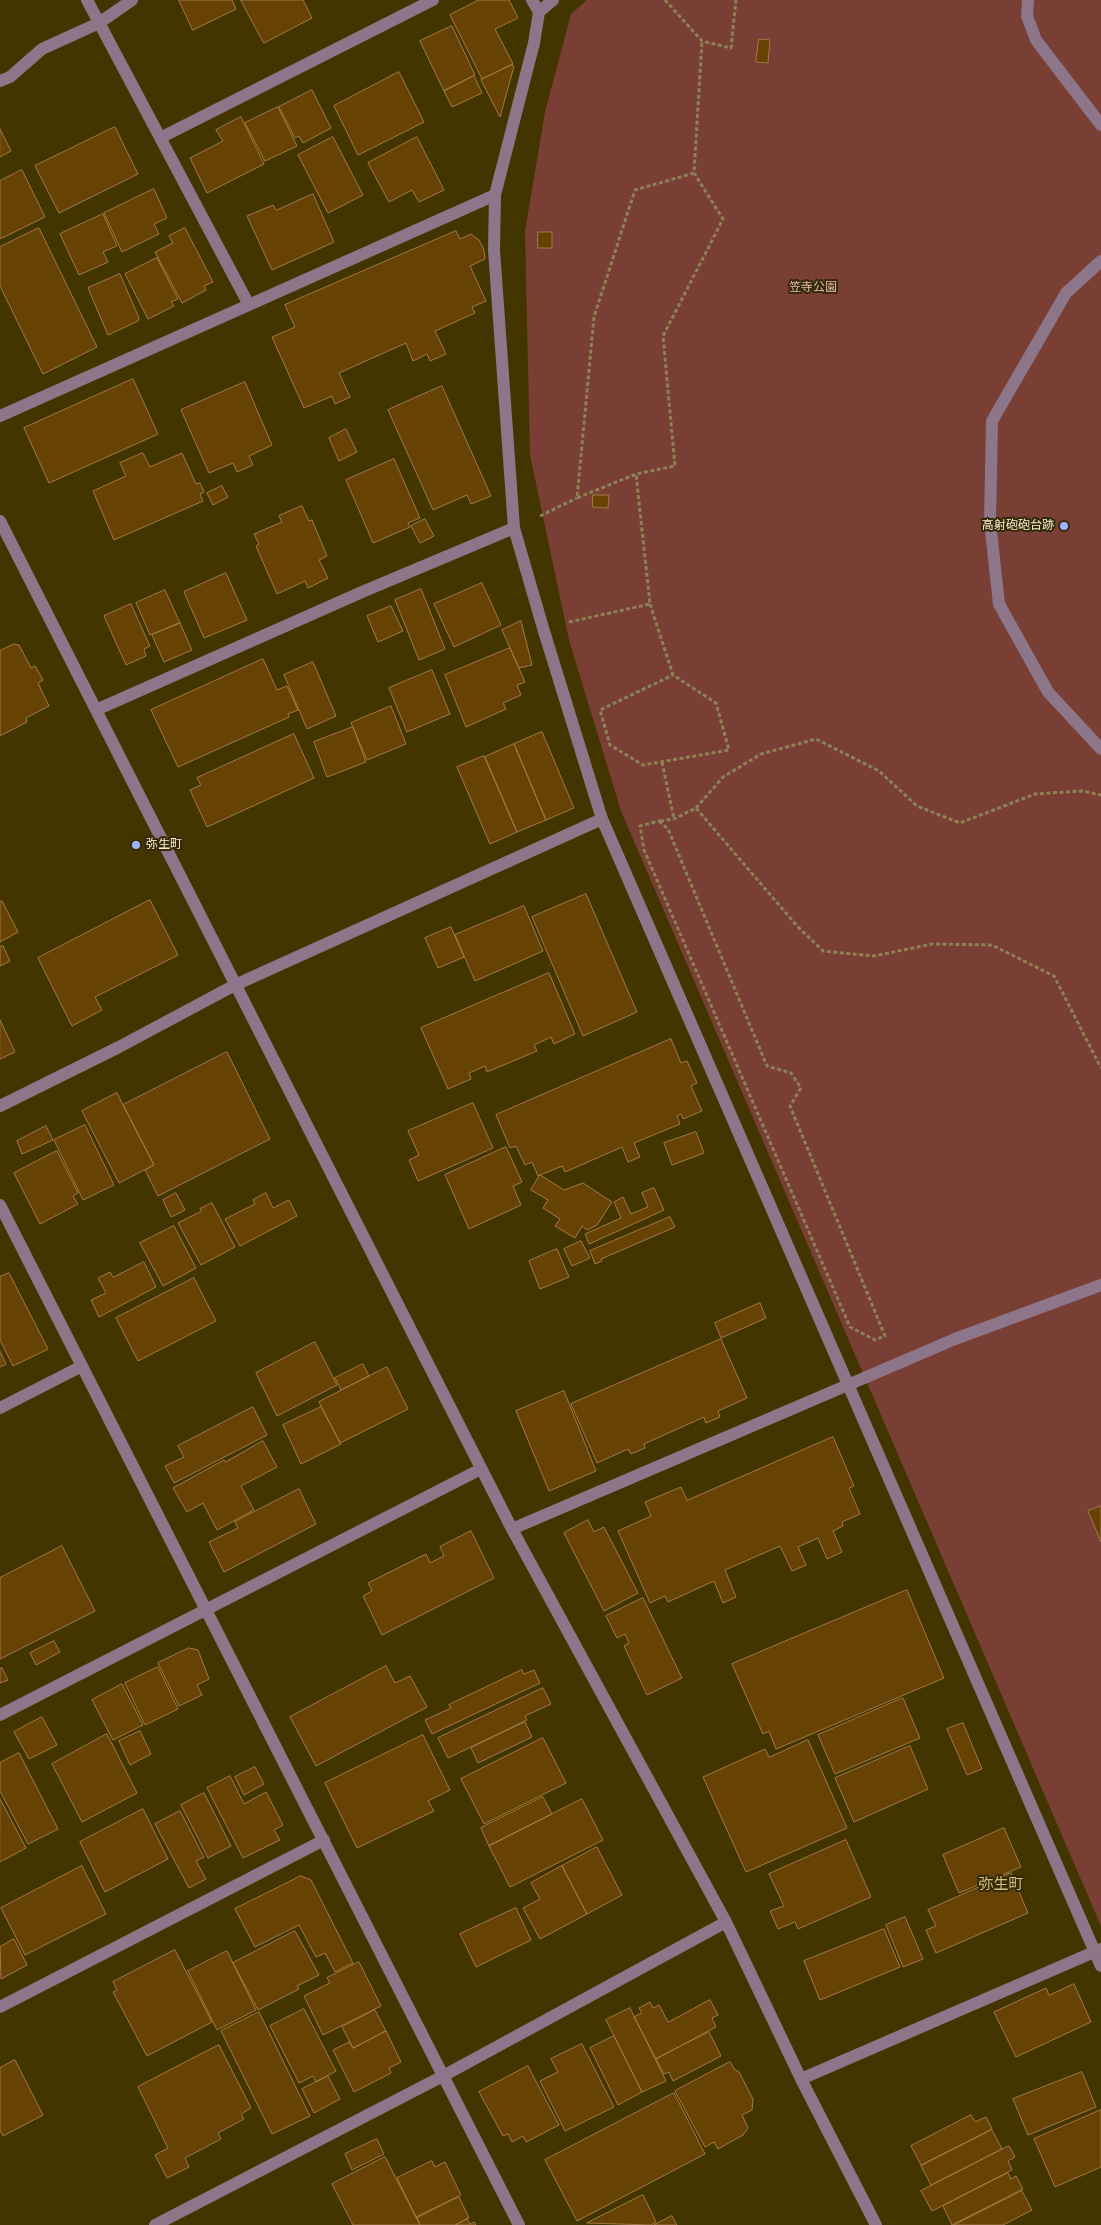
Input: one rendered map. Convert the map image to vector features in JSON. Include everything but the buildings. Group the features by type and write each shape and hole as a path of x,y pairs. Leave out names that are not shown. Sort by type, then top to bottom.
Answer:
{"street":[{"path":"87,0 248,305"},
{"path":"0,81 10,77 42,49 99,23 132,0"},
{"path":"160,138 433,0"},
{"path":"532,0 539,12 534,43 494,195 494,250 514,528 602,819 1098,1950 1101,1966"},
{"path":"539,12 554,0"},
{"path":"1028,0 1027,16 1036,40 1101,125"},
{"path":"0,416 494,195"},
{"path":"1101,261 1066,293 992,421 990,522 998,604 1048,692 1101,749"},
{"path":"0,522 481,1469 726,1922 801,2079 876,2225"},
{"path":"96,710 362,592 514,528"},
{"path":"0,1106 119,1047 236,985 602,819"},
{"path":"0,1204 519,2225"},
{"path":"512,1529 955,1339 1101,1285"},
{"path":"0,1408 82,1366"},
{"path":"0,1715 481,1469"},
{"path":"0,2007 324,1840"},
{"path":"155,2225 444,2076 726,1922"},
{"path":"801,2079 1098,1950"}],"path":[{"path":"665,0 702,41 731,48 736,0"},
{"path":"514,528 577,498 636,474 675,466 663,336 723,219 694,173 702,41"},
{"path":"577,498 594,317 635,190 694,173"},
{"path":"636,474 650,604 673,675 716,703 729,750 643,765 610,744 600,710 673,675"},
{"path":"543,628 650,604"},
{"path":"659,821 668,829 766,1066 791,1073 801,1088 790,1106 885,1336 875,1340 850,1327 644,850 640,826 659,821 674,819 696,808 723,777 761,754 816,739 879,771 917,806 960,823 1034,794 1082,791 1101,795"},
{"path":"662,762 674,819"},
{"path":"696,808 796,926 823,951 874,956 932,944 992,945 1054,976 1101,1068"}],"green space":[{"name":"笠寺公園","path":"587,0 1101,0 1101,1926 621,811 569,640 530,455 525,231 545,112 571,14"}],"place":[{"name":"高射砲砲台跡","path":"1064,526"},
{"name":"弥生町","path":"136,845"}],"district":[{"name":"弥生町","path":"1001,1886"}]}
